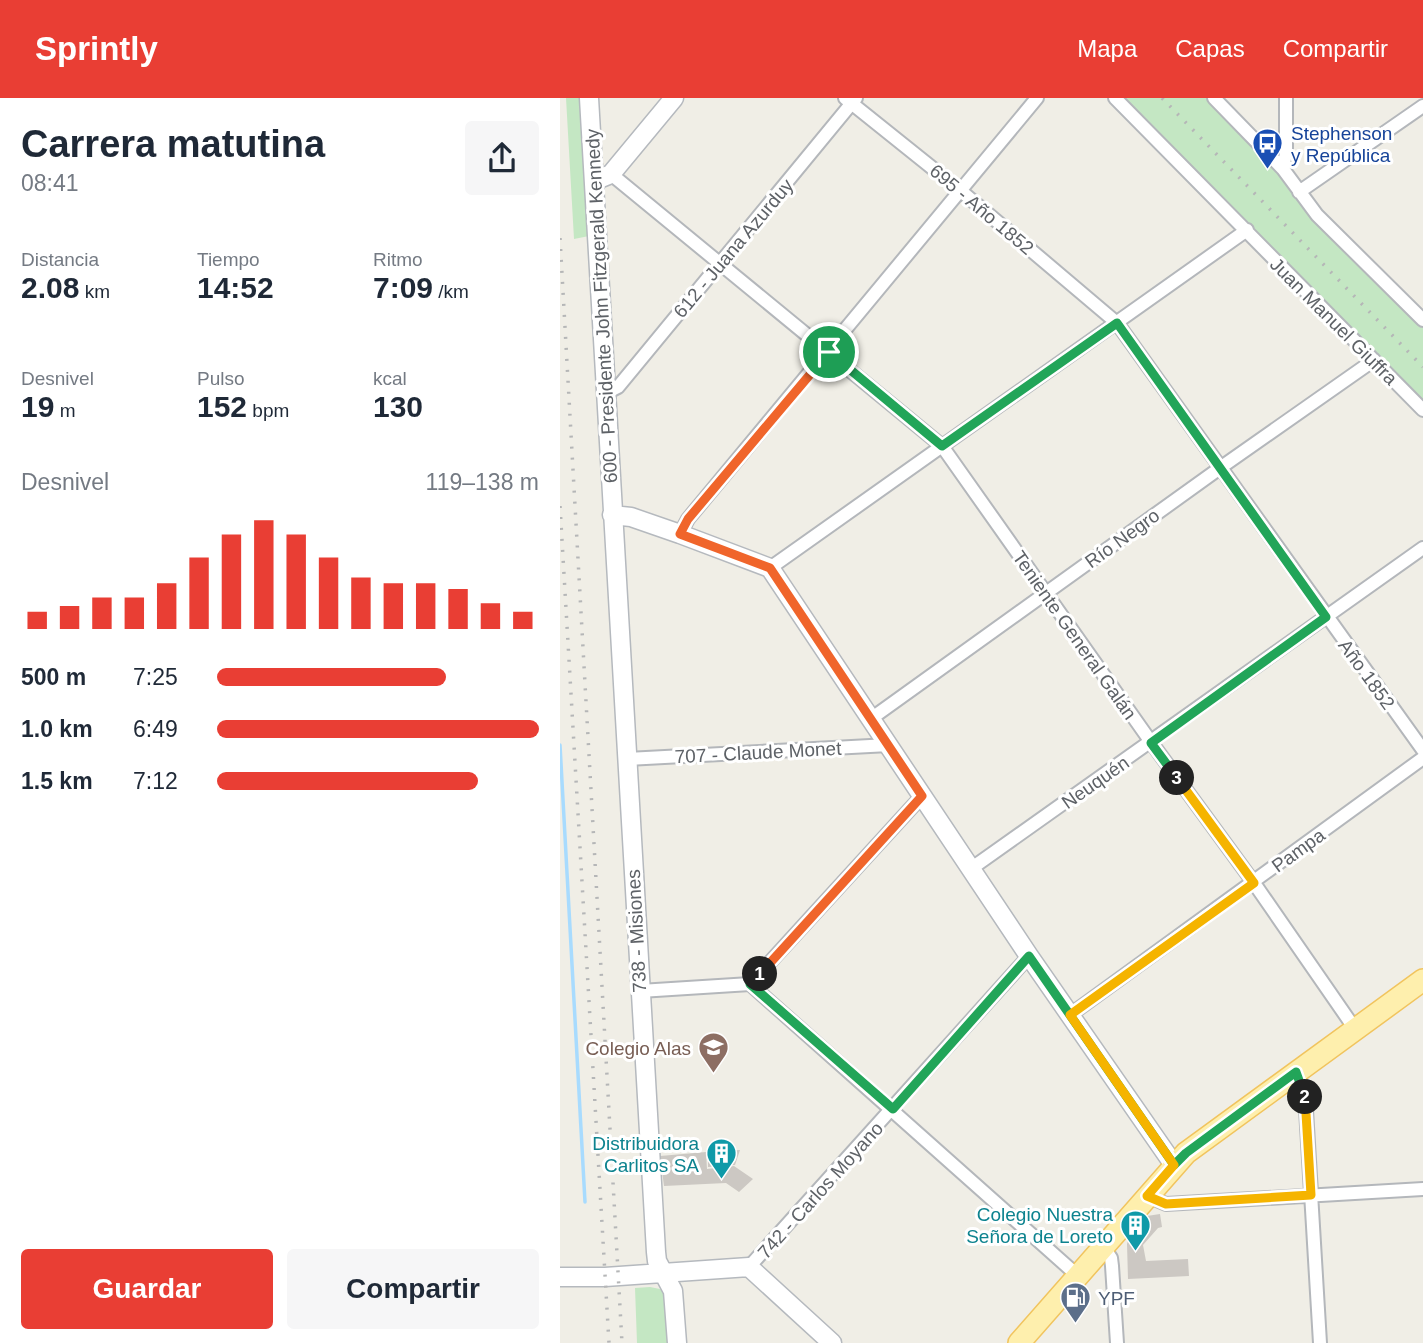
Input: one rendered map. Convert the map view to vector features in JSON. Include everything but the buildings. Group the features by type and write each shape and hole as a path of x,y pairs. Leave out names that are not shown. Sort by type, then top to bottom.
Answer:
{"main road":[{"path":"1019,1343 1186,1153 1423,980"}],"street":[{"name":"600 - Presidente John Fitzgerald Kennedy","path":"589,98 612,515"},
{"path":"594,181 611,174 674,98"},
{"path":"680,534 688,519 1037,98"},
{"name":"Juan Manuel Giuffra","path":"1115,98 1423,410"},
{"path":"1214,98 1283,169 1317,215 1423,320"},
{"path":"1283,169 1286,153 1286,98"},
{"name":"695 - Año 1852","path":"851,100 1117,323"},
{"name":"612 - Juana Azurduy","path":"606,393 618,387 851,100"},
{"path":"1299,192 1423,106"},
{"name":"Teniente General Galán","path":"611,174 942,446 1355,1029"},
{"path":"770,568 1247,230"},
{"name":"Año 1852","path":"1117,323 1423,750"},
{"name":"Río Negro","path":"872,719 1374,360"},
{"path":"612,515 631,517 770,568 1029,956 1174,1165"},
{"name":"738 - Misiones","path":"612,515 656,1252 675,1299 677,1343"},
{"name":"Neuquén","path":"972,868 1423,548"},
{"name":"707 - Claude Monet","path":"626,759 888,745"},
{"name":"Pampa","path":"1070,1015 1423,758"},
{"path":"640,991 750,984 922,796"},
{"name":"742 - Carlos Moyano","path":"749,1267 1029,956"},
{"path":"750,984 1078,1276"},
{"path":"1296,1072 1305,1093 1320,1343"},
{"path":"1147,1196 1166,1204 1423,1189"},
{"path":"1103,1246 1111,1258 1117,1343"},
{"path":"560,1277 663,1274 749,1267 832,1343"}],"green space":[{"path":"566,98 581,98 589,236 574,239"},
{"path":"1115,98 1214,98 1299,192 1423,320 1423,410"},
{"path":"650,1287 665,1293 672,1343 637,1343 635,1288"}],"waterway":[{"path":"560,745 585,1202"}],"railway":[{"path":"1162,98 1423,367"},
{"path":"560,238 622,1343"},
{"path":"560,506 609,1343"}],"place":[{"name":"Stephenson y República","path":"1268,171"},
{"name":"Colegio Alas","path":"714,1075"},
{"name":"Distribuidora Carlitos SA","path":"722,1181"},
{"name":"Colegio Nuestra Señora de Loreto","path":"1136,1252"},
{"name":"YPF","path":"1075,1325"}],"route":[{"path":"829,352 688,519 680,534 770,568 922,796 750,984 893,1109 1029,956 1174,1165 1186,1153 1296,1072 1305,1093 1311,1195 1166,1204 1147,1196 1174,1165 1070,1015 1254,883 1151,743 1326,617 1117,323 942,446 829,352"}]}
